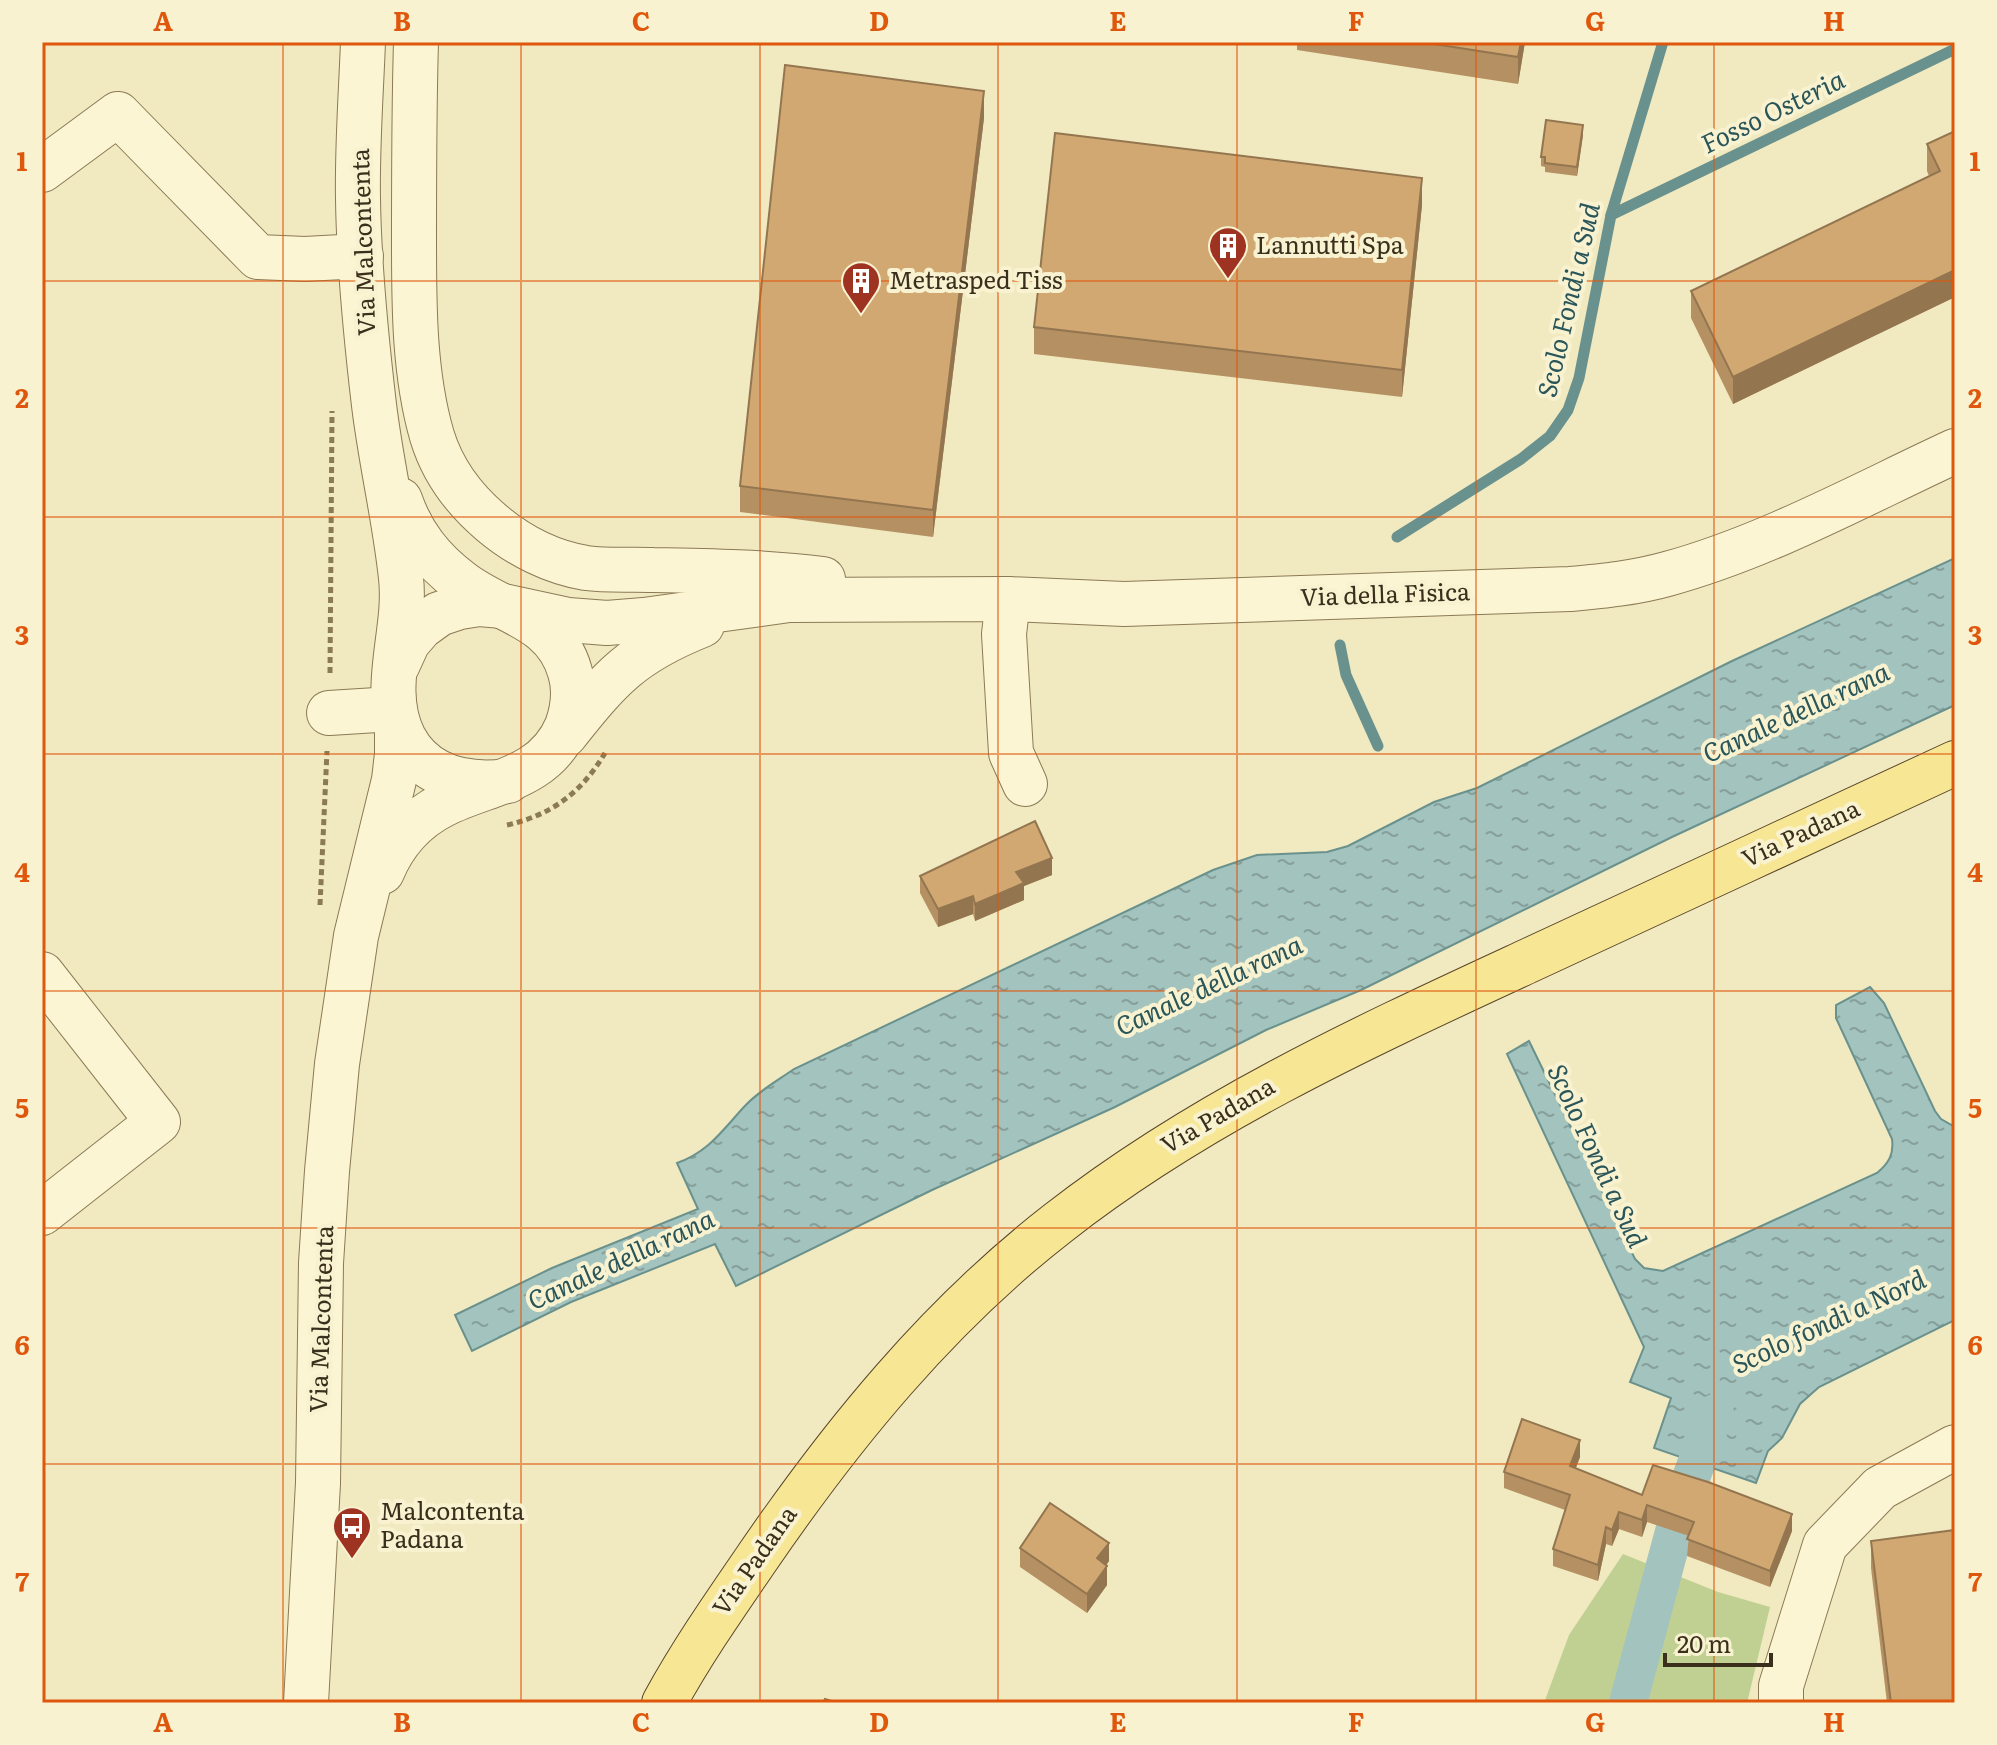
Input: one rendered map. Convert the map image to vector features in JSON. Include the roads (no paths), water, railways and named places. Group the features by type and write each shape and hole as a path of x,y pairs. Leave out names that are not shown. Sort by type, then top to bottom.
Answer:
{"main road":[{"name":"Via Padana","path":"664,1703 691,1654 808,1483 892,1382 966,1303 1055,1224 1117,1179 1255,1094 1341,1048 1955,763"}],"street":[{"name":"Via Malcontenta","path":"306,1703 318,1483 321,1263 337,1064 338,926 394,780 397,754 393,682 403,608 379,441 361,256 358,198 363,42"},
{"path":"416,42 414,311 421,377 432,437 445,467 481,513 522,544 587,568 781,573 996,600 1004,634 1011,753 1025,784"},
{"path":"42,170 118,114 258,257 305,259 361,256"},
{"name":"Via Malcontenta","path":"338,926 400,839 418,821 441,806 527,773 548,756 560,742 569,720 573,696 567,661 557,642 544,628 464,584 437,562 419,540 405,515 379,441"},
{"name":"Via della Fisica","path":"503,606 568,620 607,623 789,600 996,600 1124,604 1570,589 1618,584 1665,575 1712,561 1955,451"},
{"name":"Via della Fisica","path":"560,742 600,691 620,670 645,652 706,624 789,600"},
{"name":"Via Malcontenta","path":"397,666 408,642 421,627 439,614 479,604 503,606"},
{"path":"329,713 395,716"},
{"name":"Via Malcontenta","path":"395,716 415,756 442,775 462,782 485,784 508,781"},
{"path":"42,974 158,1122 42,1213"},
{"path":"1781,1703 1781,1686 1825,1545 1880,1488 1955,1447"}],"water":[{"name":"Canale della rana","path":"1955,558 1955,705 1672,837 1361,990 1266,1030 1115,1107 932,1190 736,1286 715,1244 571,1302 472,1351 455,1315 552,1268 698,1209 677,1163 706,1147 754,1097 794,1069 1213,870 1257,855 1327,852 1348,846 1434,802 1477,788 1732,661"},
{"name":"Scolo fondi a Nord","path":"1870,987 1884,1003 1935,1111 1941,1119 1955,1127 1955,1320 1819,1387 1800,1404 1782,1438 1768,1451 1756,1483 1654,1448 1671,1398 1630,1382 1644,1347 1507,1054 1529,1041 1635,1259 1644,1268 1663,1271 1877,1173 1888,1162 1892,1139 1836,1018 1836,1005"}],"waterway":[{"name":"Scolo Fondi a Sud","path":"1397,537 1521,459 1550,436 1568,410 1579,378 1611,215 1663,42"},
{"name":"Fosso Osteria","path":"1611,215 1955,49"},
{"name":"Scolo Fondi a Sud","path":"1340,645 1346,675 1378,746"},
{"path":"1628,1703 1682,1502 1715,1413"}],"place":[{"name":"Lannutti Spa","path":"1228,280"},
{"name":"Metrasped Tiss","path":"861,315"},
{"name":"Malcontenta Padana","path":"352,1560"}]}
